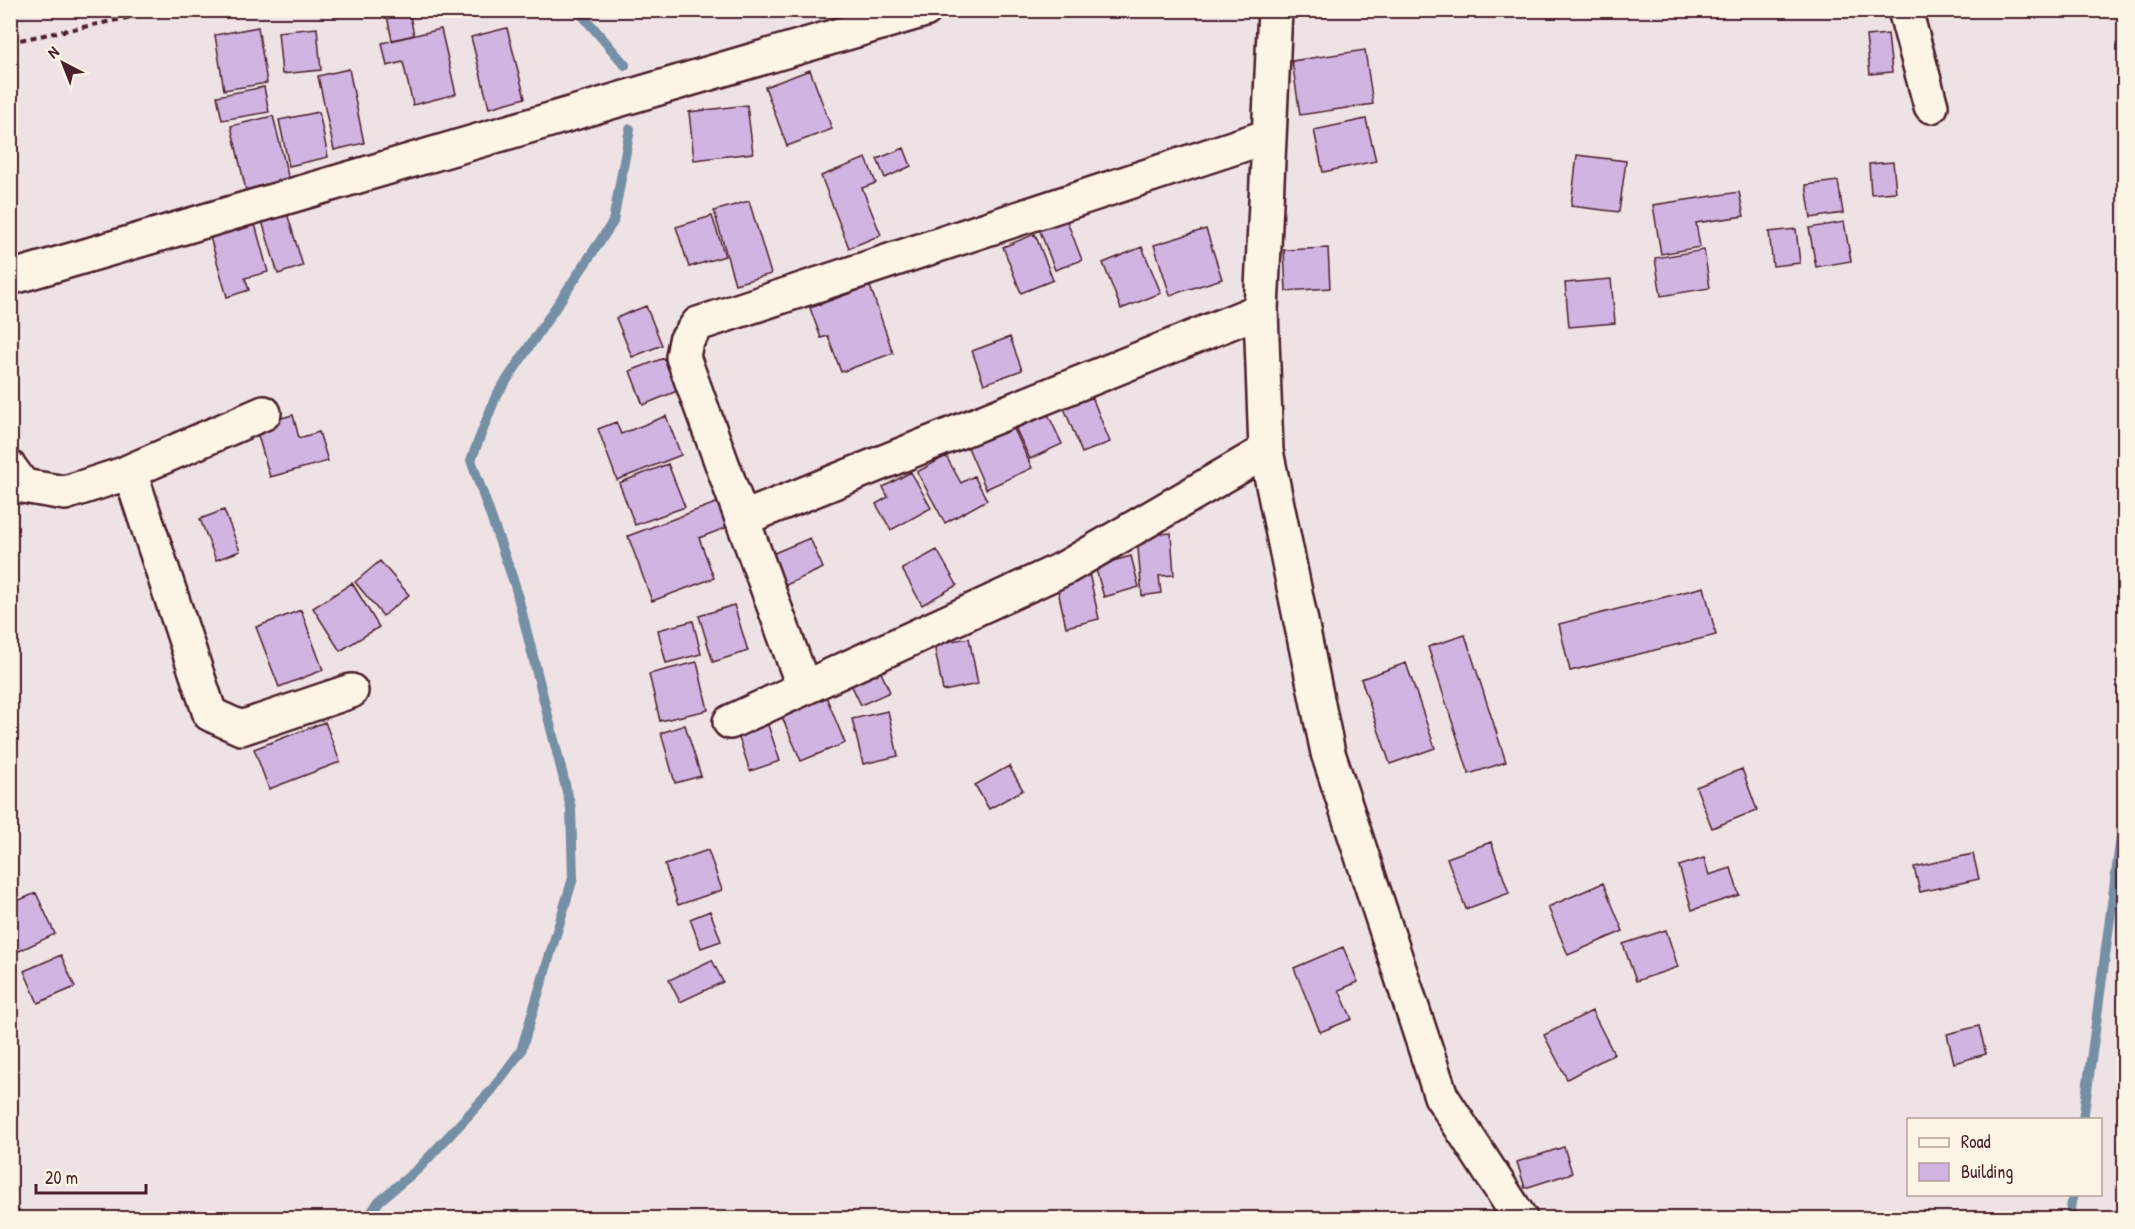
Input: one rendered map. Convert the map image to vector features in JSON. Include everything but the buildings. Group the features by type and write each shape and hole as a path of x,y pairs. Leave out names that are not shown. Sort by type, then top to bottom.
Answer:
{"street":[{"path":"10,278 925,10"},
{"path":"1275,10 1261,310 1266,452 1328,753 1441,1096 1520,1218"},
{"path":"1905,10 1931,106"},
{"path":"804,688 683,357 686,341 698,324 1269,136"},
{"path":"742,519 1261,310"},
{"path":"10,468 23,486 65,493 128,472 264,412"},
{"path":"730,722 1065,568 1266,452"},
{"path":"128,472 130,472 210,714 241,728 351,691"}],"path":[{"path":"10,42 166,10"}],"waterway":[{"path":"578,10 625,65"},
{"path":"368,1218 379,1201 418,1169 491,1091 521,1051 573,878 571,808 515,585 471,460 496,396 613,222 630,129"},
{"path":"2083,1118 2124,814"},
{"path":"2070,1218 2073,1196"}]}
